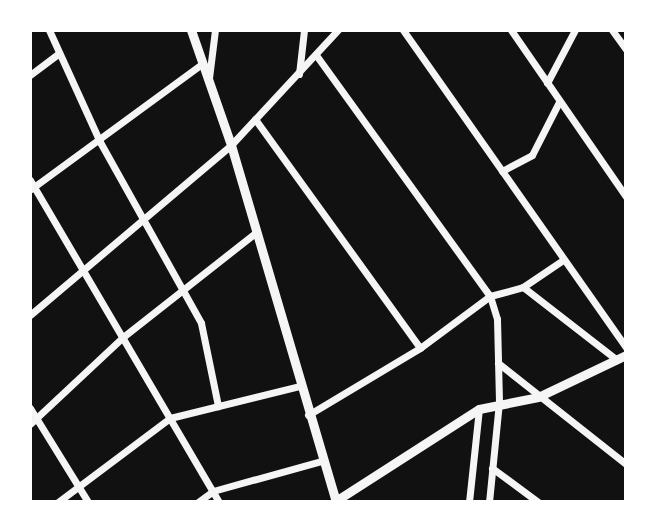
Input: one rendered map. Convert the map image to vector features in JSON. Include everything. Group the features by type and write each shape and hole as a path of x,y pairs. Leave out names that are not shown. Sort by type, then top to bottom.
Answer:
{"street":[{"path":"49,30 100,142 184,286 201,323 218,406"},
{"path":"191,30 230,145 307,415 335,502 479,409 499,402 538,397 622,357 523,288"},
{"path":"209,80 215,30"},
{"path":"299,75 304,30"},
{"path":"30,315 146,220 230,145 299,75 338,30"},
{"path":"404,30 626,347"},
{"path":"511,30 626,197"},
{"path":"547,83 575,30"},
{"path":"612,30 626,49"},
{"path":"30,75 60,53"},
{"path":"316,55 490,296 497,319 499,402 489,502"},
{"path":"202,64 100,142 31,186 219,502"},
{"path":"502,171 531,155 559,102"},
{"path":"255,119 420,348"},
{"path":"33,421 123,337 184,286 254,234"},
{"path":"307,415 420,348 490,296 523,288 563,260"},
{"path":"498,363 626,464"},
{"path":"58,502 170,418 299,386"},
{"path":"30,408 33,421 88,502"},
{"path":"469,502 479,409"},
{"path":"198,502 213,491 321,461"},
{"path":"492,468 538,502"}]}
